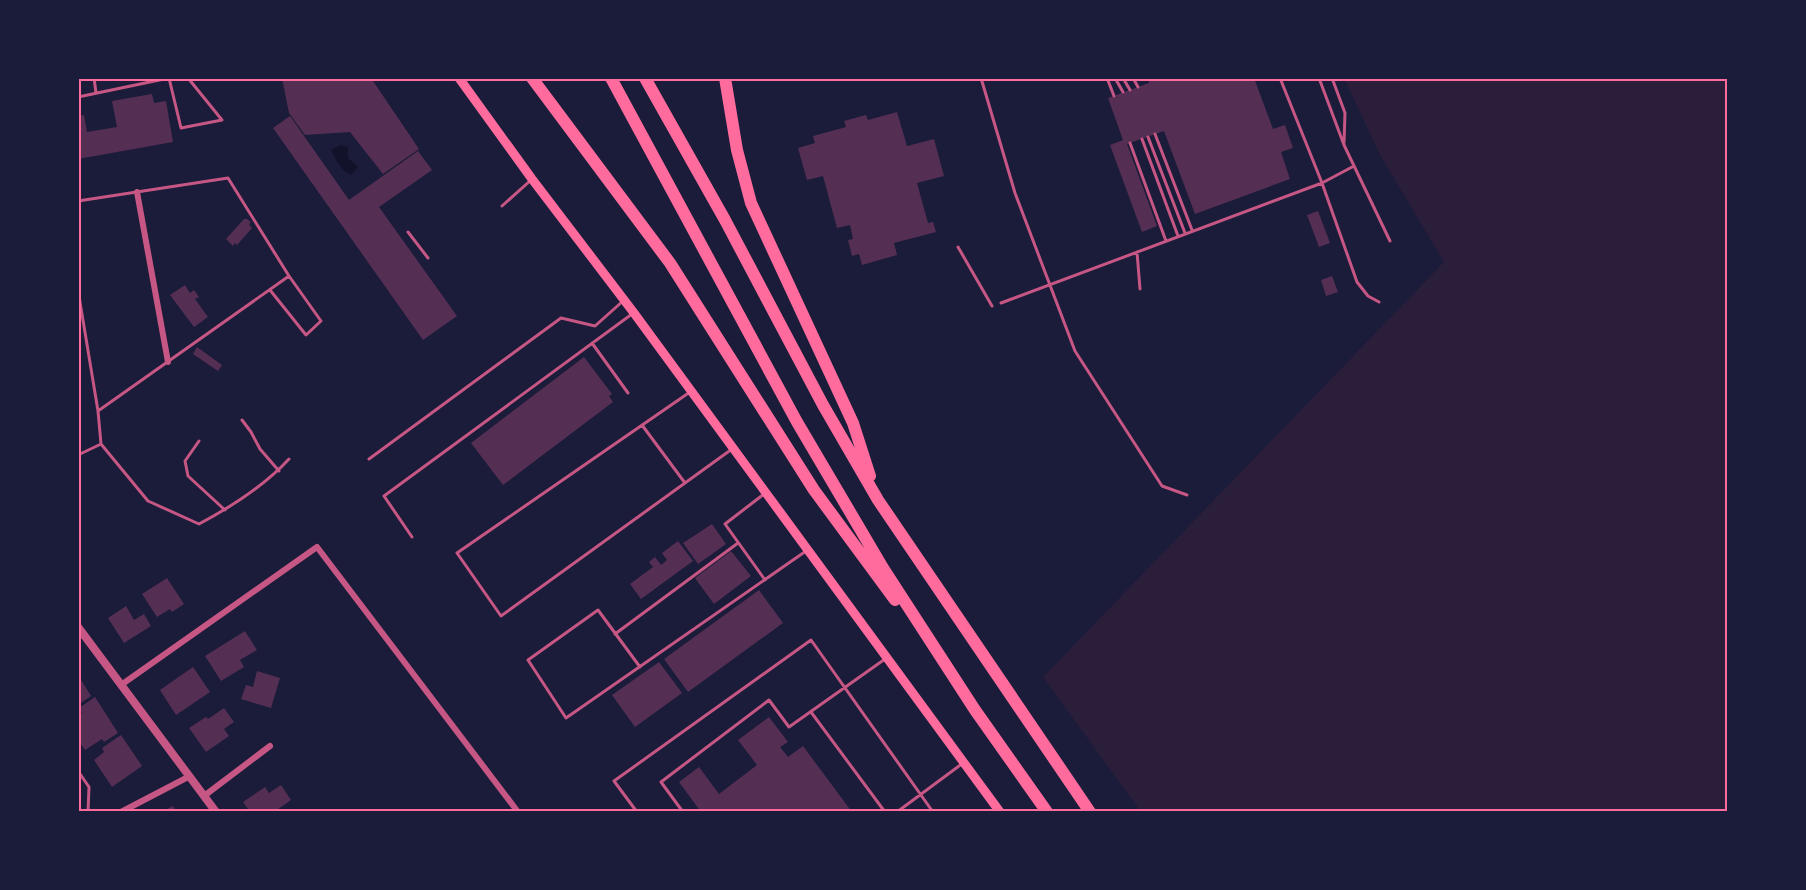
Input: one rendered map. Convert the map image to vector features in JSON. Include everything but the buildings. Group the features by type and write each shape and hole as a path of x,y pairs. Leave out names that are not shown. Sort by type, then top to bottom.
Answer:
{"highway":[{"path":"532,78 670,263 814,490 1047,812"},
{"path":"611,78 797,422 883,568 975,710"},
{"path":"645,78 725,220 823,405 878,500 1090,812"},
{"path":"725,78 737,150 751,203 853,423 878,500"}],"main road":[{"path":"459,78 1000,812"}],"street":[{"path":"137,192 168,362"},
{"path":"121,686 317,546 518,812"},
{"path":"78,627 216,812"},
{"path":"204,796 270,746"},
{"path":"121,812 190,776"}],"lane":[{"path":"94,78 96,93"},
{"path":"78,97 169,78 181,128 222,120 188,78"},
{"path":"981,78 1015,193 1075,351 1162,486 1187,495"},
{"path":"1107,78 1114,96"},
{"path":"1115,78 1123,92"},
{"path":"1123,78 1130,90"},
{"path":"1133,78 1138,87"},
{"path":"1280,78 1322,183 1357,282 1368,296 1379,302"},
{"path":"1319,78 1344,145 1389,241"},
{"path":"1332,78 1345,113 1344,145"},
{"path":"1155,134 1193,231"},
{"path":"1148,137 1185,234"},
{"path":"1142,139 1178,236"},
{"path":"1131,143 1166,241"},
{"path":"1001,303 1322,183 1354,166"},
{"path":"78,201 228,178 289,276 321,321 306,335 270,290"},
{"path":"502,206 532,179"},
{"path":"408,232 428,258"},
{"path":"958,247 992,306"},
{"path":"1137,252 1140,289"},
{"path":"98,411 289,276"},
{"path":"78,290 98,411 101,444 148,501 199,524 225,510 279,471 289,459"},
{"path":"369,459 561,318 595,326 624,300"},
{"path":"412,537 384,496 633,313"},
{"path":"592,343 628,393"},
{"path":"691,392 457,553 501,616 733,448"},
{"path":"242,420 260,449 279,471"},
{"path":"642,425 685,483"},
{"path":"199,441 185,461 188,476 225,510"},
{"path":"78,455 101,444"},
{"path":"765,580 725,524 766,493"},
{"path":"615,634 738,543"},
{"path":"640,667 598,610 528,660 566,718 640,667 808,550"},
{"path":"637,812 614,781 811,640 933,812"},
{"path":"683,812 661,782 769,700 789,727 887,658"},
{"path":"811,712 885,812"},
{"path":"897,812 964,763"},
{"path":"78,771 89,787 88,812"}],"shaded area":[{"path":"1344,78 1728,78 1728,812 1141,812 1043,677 1444,262 1380,155"},
{"path":"340,145 348,147 348,158 358,167 351,175 341,168 331,150"}]}
